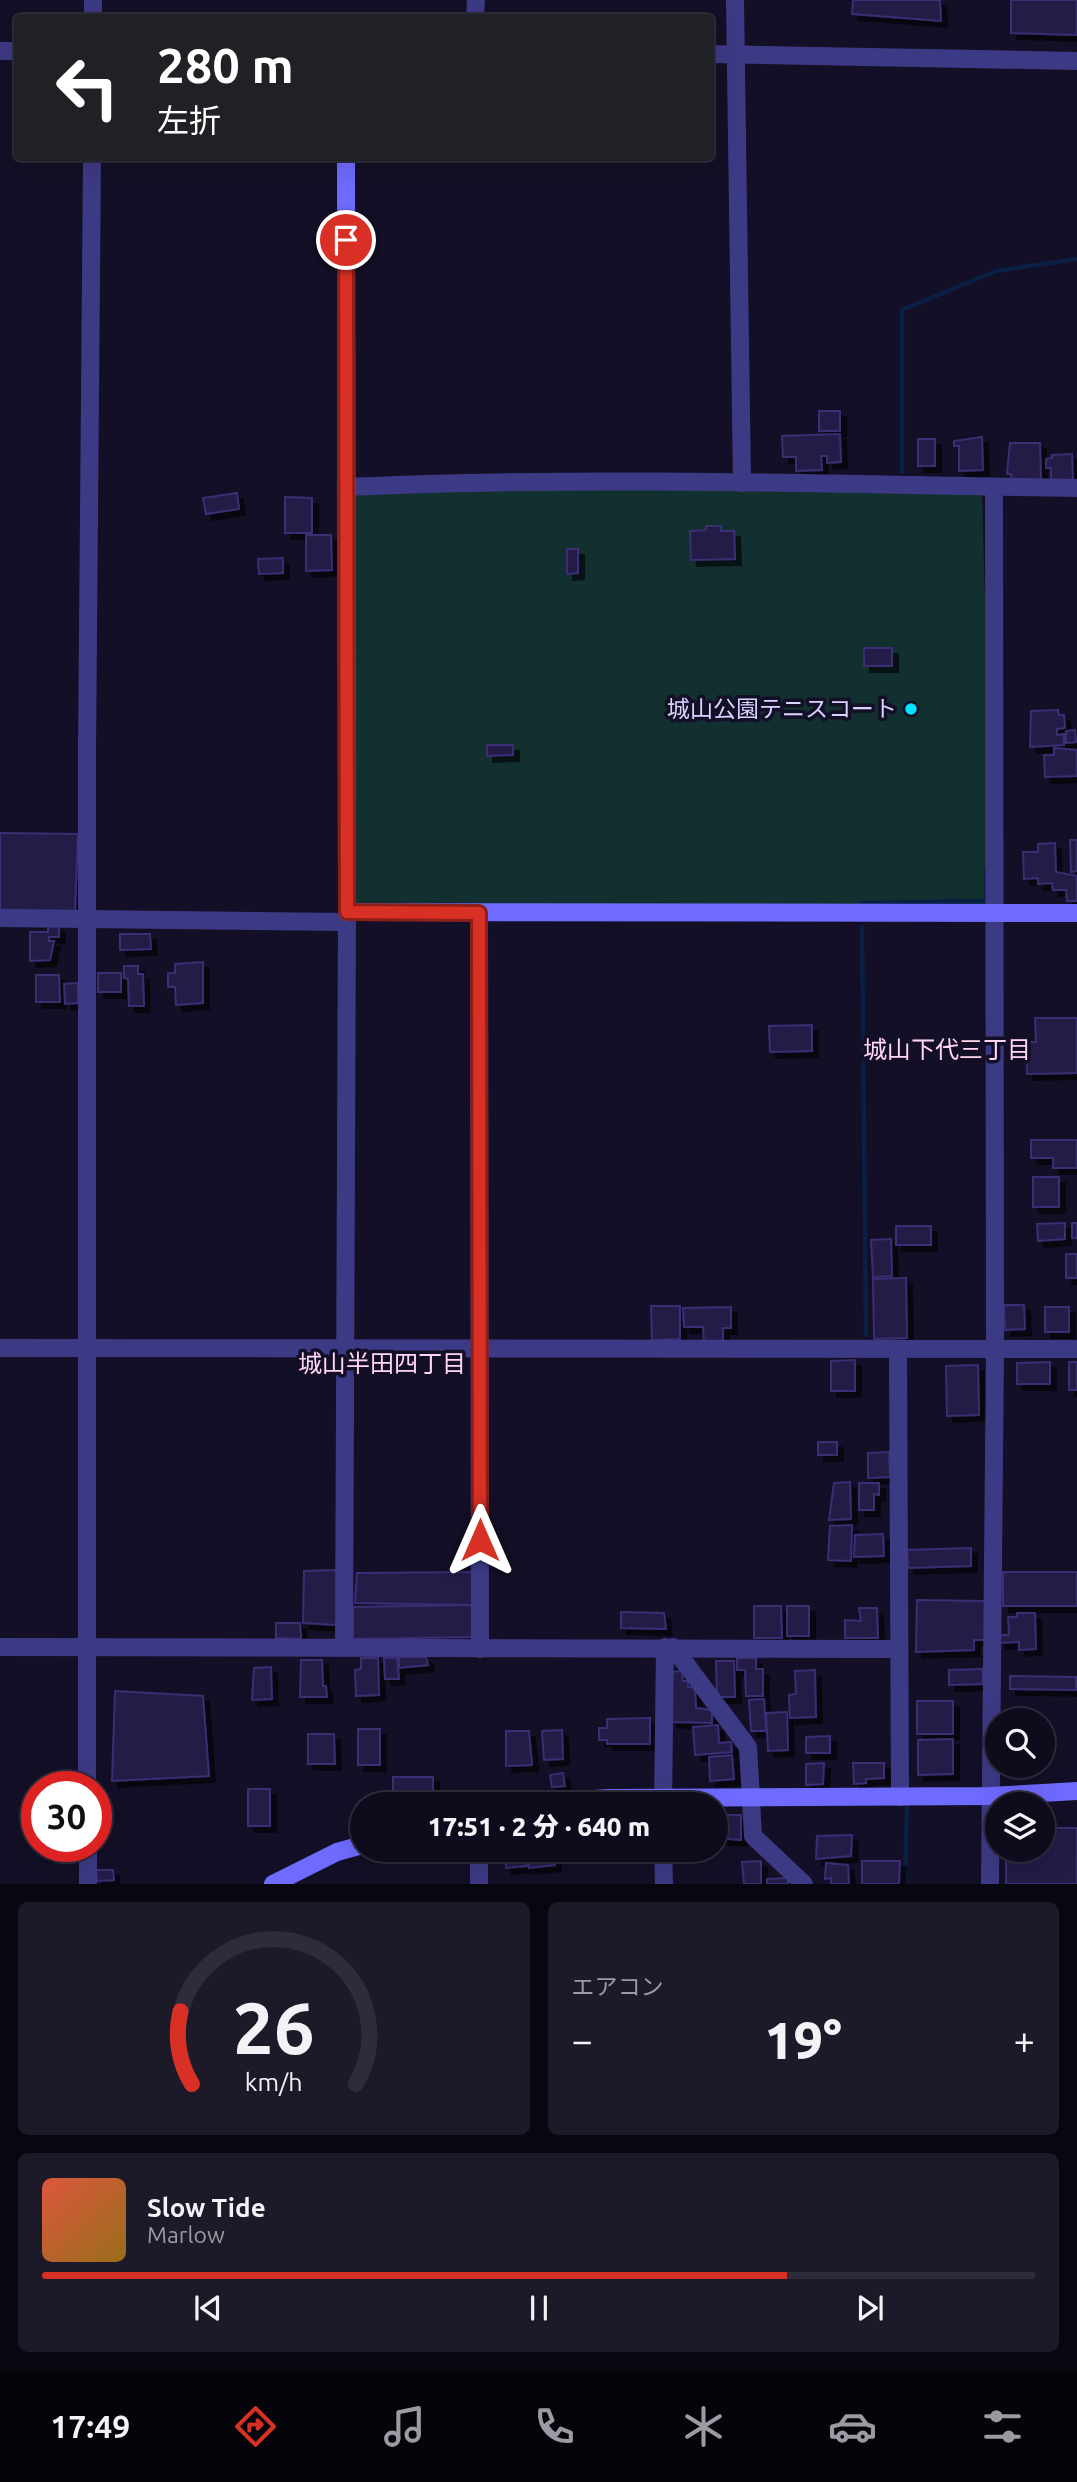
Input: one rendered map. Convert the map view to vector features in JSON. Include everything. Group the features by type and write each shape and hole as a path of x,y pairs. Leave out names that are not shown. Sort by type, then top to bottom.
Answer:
{"street":[{"path":"735,0 742,483"},
{"path":"714,54 1077,61"},
{"path":"87,1771 87,919 92,161"},
{"path":"344,1648 347,1350 346,161"},
{"path":"346,488 459,482 1077,488"},
{"path":"990,1792 995,1349 994,487"},
{"path":"0,918 346,917 479,913 1077,913"},
{"path":"479,913 480,1649"},
{"path":"0,1348 1077,1349"},
{"path":"898,1349 900,1797"},
{"path":"0,1647 899,1649"},
{"path":"669,1647 748,1747 753,1836 804,1884"},
{"path":"663,1792 669,1647"},
{"path":"1055,1792 1077,1791"},
{"path":"728,1799 985,1796"},
{"path":"278,1882 337,1852 350,1848"},
{"path":"88,1862 88,1884"},
{"path":"479,1862 479,1884"},
{"path":"663,1862 664,1884"},
{"path":"990,1862 990,1884"}],"green space":[{"path":"982,487 993,913 347,912 346,488"}],"building":[{"path":"853,0 940,0 941,21 852,14"},
{"path":"1011,0 1077,0 1077,35 1011,33"},
{"path":"819,411 840,411 840,431 819,431"},
{"path":"840,434 841,462 827,463 827,456 821,456 822,470 796,471 796,457 783,457 782,436"},
{"path":"982,437 983,470 959,471 959,446 954,446 954,441"},
{"path":"918,439 935,439 935,466 918,466"},
{"path":"1010,443 1040,443 1041,480 1012,480 1011,474 1007,474"},
{"path":"1072,454 1073,480 1051,481 1051,468 1046,468 1046,459 1052,458 1052,455"},
{"path":"237,493 239,509 206,514 203,498"},
{"path":"285,497 312,498 312,533 285,533"},
{"path":"706,526 721,526 721,531 734,531 735,559 691,560 690,531 706,530"},
{"path":"306,535 331,535 332,570 306,571"},
{"path":"567,549 578,549 578,573 567,574"},
{"path":"283,558 283,573 259,574 258,559"},
{"path":"864,648 892,648 892,666 864,666"},
{"path":"1058,710 1059,715 1064,715 1065,728 1057,729 1057,735 1064,734 1064,745 1030,747 1031,711"},
{"path":"1075,730 1076,742 1066,743 1066,731"},
{"path":"487,745 513,745 513,755 487,756"},
{"path":"1054,748 1077,750 1077,776 1045,777 1044,755 1054,755"},
{"path":"0,833 78,834 75,911 0,910"},
{"path":"1070,840 1077,840 1077,871 1071,872"},
{"path":"1055,843 1056,872 1077,876 1077,901 1067,901 1066,890 1053,890 1052,883 1038,884 1038,878 1024,879 1023,852 1038,852 1038,844"},
{"path":"48,926 59,926 59,937 49,937 49,941 54,941 50,960 30,961 30,932 48,932"},
{"path":"120,934 150,934 151,949 120,950"},
{"path":"203,962 203,1003 176,1005 175,987 168,987 168,973 175,973 175,964"},
{"path":"124,966 138,966 138,974 143,974 144,1006 129,1006 128,979 124,978"},
{"path":"98,973 121,973 121,992 98,992"},
{"path":"36,975 59,975 60,1002 36,1002"},
{"path":"78,983 78,1003 65,1004 64,984"},
{"path":"1035,1018 1077,1018 1077,1073 1027,1074 1026,1042 1036,1042"},
{"path":"812,1025 812,1051 770,1052 769,1026"},
{"path":"1031,1140 1077,1140 1077,1168 1053,1168 1053,1158 1031,1158"},
{"path":"1033,1177 1059,1177 1059,1207 1033,1207"},
{"path":"1065,1223 1065,1239 1038,1241 1037,1224"},
{"path":"1072,1223 1077,1223 1077,1238 1072,1238"},
{"path":"896,1226 931,1226 931,1245 896,1245"},
{"path":"891,1239 892,1276 873,1277 871,1240"},
{"path":"1066,1254 1077,1254 1077,1278 1066,1278"},
{"path":"906,1278 907,1338 874,1339 873,1279"},
{"path":"1004,1305 1024,1305 1025,1329 1005,1330"},
{"path":"651,1306 680,1306 680,1339 652,1340"},
{"path":"731,1307 731,1328 723,1328 723,1342 704,1343 703,1327 684,1327 683,1308"},
{"path":"1045,1307 1069,1307 1069,1332 1045,1332"},
{"path":"855,1360 855,1391 831,1391 831,1361"},
{"path":"1050,1362 1050,1384 1017,1384 1017,1363"},
{"path":"1069,1362 1077,1362 1077,1390 1069,1390"},
{"path":"978,1365 979,1415 947,1416 946,1366"},
{"path":"818,1442 837,1442 837,1455 818,1455"},
{"path":"889,1452 890,1477 868,1478 868,1453"},
{"path":"850,1482 851,1519 829,1520 834,1483"},
{"path":"859,1483 879,1483 879,1495 874,1494 874,1510 859,1510"},
{"path":"852,1525 851,1561 828,1560 830,1526"},
{"path":"883,1534 884,1556 854,1557 855,1535"},
{"path":"971,1548 971,1566 908,1568 907,1550"},
{"path":"336,1570 337,1625 303,1623 304,1571"},
{"path":"473,1572 473,1605 355,1603 357,1573"},
{"path":"1003,1572 1077,1572 1077,1606 1003,1606"},
{"path":"917,1600 985,1601 985,1640 974,1640 974,1650 916,1652"},
{"path":"473,1605 473,1637 353,1639 353,1607"},
{"path":"754,1606 781,1606 782,1638 754,1638"},
{"path":"787,1606 809,1606 809,1636 787,1636"},
{"path":"859,1608 877,1608 878,1638 845,1638 845,1620 861,1621"},
{"path":"621,1612 664,1613 666,1629 621,1628"},
{"path":"1017,1613 1035,1613 1036,1649 1019,1650 1019,1642 1000,1643 999,1635 1009,1635 1008,1617 1017,1617"},
{"path":"276,1623 300,1623 301,1639 276,1638"},
{"path":"399,1657 426,1657 428,1665 399,1668"},
{"path":"361,1658 378,1658 379,1695 356,1696 355,1670 361,1669"},
{"path":"384,1658 397,1658 399,1679 385,1679"},
{"path":"737,1658 756,1658 756,1669 763,1669 763,1696 746,1696 745,1670 737,1670"},
{"path":"301,1660 322,1660 323,1686 326,1686 327,1697 300,1697"},
{"path":"716,1661 734,1661 735,1697 717,1697"},
{"path":"271,1667 272,1699 252,1700 254,1668"},
{"path":"983,1669 983,1684 949,1685 949,1670"},
{"path":"815,1670 816,1717 790,1718 789,1695 796,1694 795,1671"},
{"path":"682,1671 683,1681 688,1681 688,1687 695,1687 696,1708 712,1710 712,1723 671,1722 670,1672"},
{"path":"1010,1676 1076,1677 1076,1690 1010,1689"},
{"path":"115,1691 203,1696 209,1776 112,1781"},
{"path":"764,1699 766,1731 751,1731 749,1700"},
{"path":"917,1701 953,1701 953,1734 917,1734"},
{"path":"787,1712 788,1750 768,1751 766,1713"},
{"path":"650,1718 650,1744 607,1744 607,1740 599,1740 599,1728 607,1728 607,1719"},
{"path":"718,1725 719,1743 731,1742 732,1752 695,1755 693,1727"},
{"path":"358,1729 380,1729 380,1765 358,1765"},
{"path":"562,1730 563,1759 544,1760 542,1731"},
{"path":"506,1731 529,1731 532,1765 506,1766"},
{"path":"308,1734 334,1734 335,1764 308,1764"},
{"path":"830,1736 830,1753 806,1753 806,1737"},
{"path":"953,1739 953,1774 918,1775 918,1740"},
{"path":"732,1755 734,1779 710,1781 709,1757"},
{"path":"824,1763 823,1784 806,1785 806,1764"},
{"path":"853,1763 884,1763 884,1778 866,1779 866,1783 854,1784"},
{"path":"563,1773 565,1786 552,1787 550,1775"},
{"path":"393,1777 433,1777 433,1792 393,1792"},
{"path":"248,1789 270,1789 270,1826 248,1826"},
{"path":"728,1815 741,1815 741,1840 728,1839"},
{"path":"1055,1828 1077,1828 1077,1884 1006,1884 1006,1862 1055,1862"},
{"path":"852,1835 851,1856 816,1859 817,1836"},
{"path":"761,1861 761,1884 744,1884 742,1862"},
{"path":"862,1861 900,1861 899,1884 862,1884"},
{"path":"506,1862 527,1862 527,1866 506,1868"},
{"path":"529,1862 555,1862 555,1865 529,1868"},
{"path":"826,1863 848,1865 849,1884 831,1884 831,1878 825,1879"},
{"path":"96,1870 113,1870 114,1880 97,1881"},
{"path":"788,1878 788,1884 767,1884 767,1879"}],"waterway":[{"path":"902,472 902,310 996,271 1077,259"},
{"path":"862,903 986,901 986,871"},
{"path":"862,927 866,1335"},
{"path":"905,1884 907,1804"}],"place":[{"name":"城山公園テニスコート","path":"911,709"}],"district":[{"name":"城山下代三丁目","path":"947,1050"},
{"name":"城山半田四丁目","path":"382,1364"}],"route":[{"path":"346,240 347,912 479,913 480,1540"}]}
